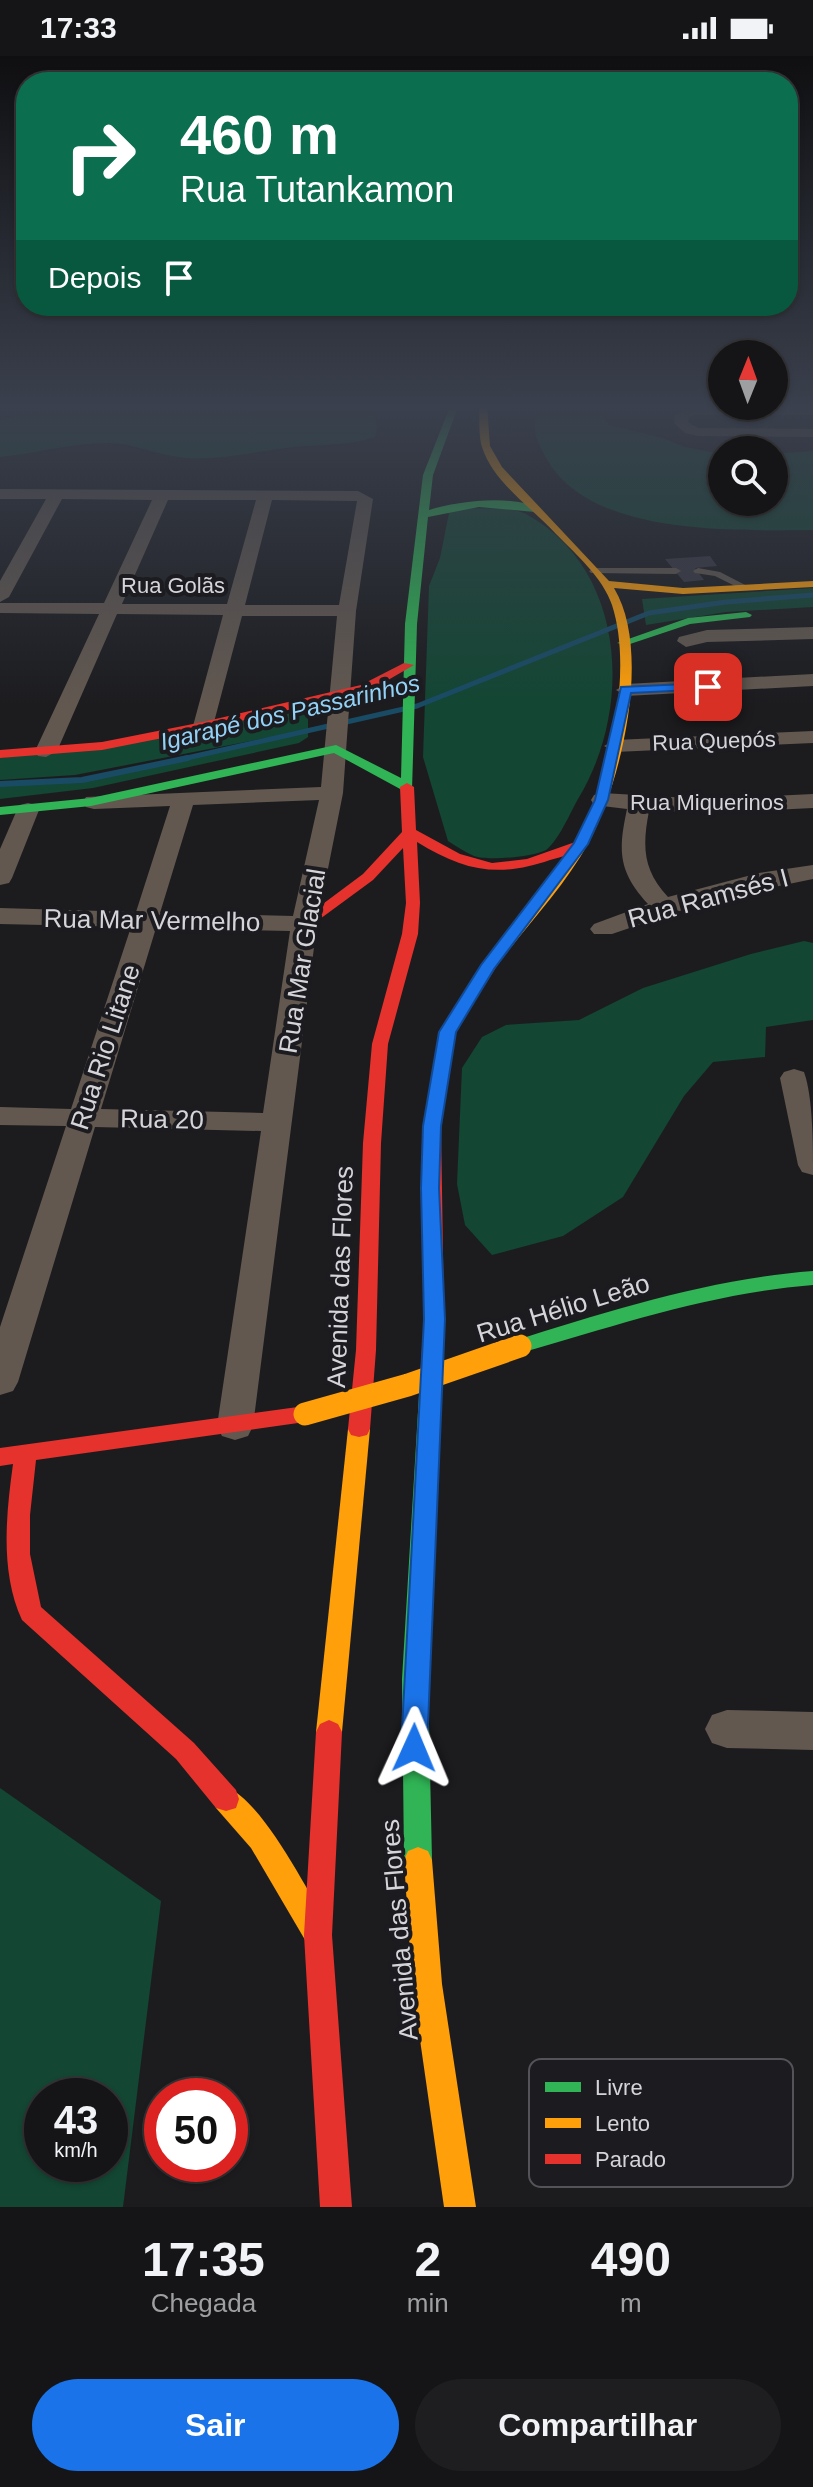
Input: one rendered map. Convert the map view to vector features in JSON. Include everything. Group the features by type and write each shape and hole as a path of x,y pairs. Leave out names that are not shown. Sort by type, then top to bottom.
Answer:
{"main road":[{"name":"Avenida das Flores","path":"336,2207 318,1935 331,1685 353,1507 366,1350 374,1115 380,1044 410,934 413,903 407,787 407,686 426,504"},
{"path":"424,515 454,504"},
{"path":"493,504 535,509"},
{"name":"Avenida das Flores","path":"460,2207 427,1984 414,1803 414,1720 434,1319 430,1188 432,1126 447,1032 487,968 581,844 602,800 626,690 623,635 617,604 600,578 531,504"},
{"path":"600,578 648,592 813,584"},
{"path":"623,635 688,621 771,613"},
{"path":"0,754 102,746 340,702 408,665"},
{"path":"0,811 91,802 336,743 407,787"},
{"path":"304,924 368,877 410,832 462,864 488,870 532,865 581,844"},
{"name":"Rua Hélio Leão","path":"0,1457 305,1414 408,1385 520,1346 726,1285 781,1278 813,1278"},
{"path":"26,1454 18,1510 17,1553 19,1588 31,1613 185,1751 261,1839 318,1935"}],"street":[{"path":"0,597 51,504"},
{"path":"46,751 158,504"},
{"path":"203,726 263,504"},
{"name":"Rua Mar Glacial","path":"235,1426 304,924 332,793 347,611 362,504"},
{"name":"Rua Golãs","path":"0,608 347,611"},
{"path":"686,641 707,636 813,633"},
{"path":"626,690 813,680"},
{"name":"Rua Quepós","path":"615,746 813,737"},
{"path":"91,802 183,801 332,793"},
{"name":"Rua Miquerinos","path":"602,800 639,805 724,806 813,801"},
{"name":"Rua Rio Litane","path":"0,1382 183,801"},
{"path":"639,805 630,849 638,878 663,906"},
{"path":"0,878 28,810"},
{"name":"Rua Ramsés I","path":"603,929 663,906 756,881 813,872"},
{"name":"Rua Mar Vermelho","path":"0,916 304,924"},
{"path":"794,1078 813,1165"},
{"name":"Rua 20","path":"0,1116 277,1122"},
{"path":"727,1729 813,1731"}],"lane":[{"path":"600,578 676,571"},
{"path":"698,571 717,574 746,588"}],"green space":[{"path":"599,504 708,504 708,516 788,516 788,504 813,504 813,530 746,530 669,524"},
{"path":"466,508 520,511 559,538 584,569 601,605 610,643 612,684 607,724 596,763 555,840 546,850 532,855 480,857 448,841 423,757 429,586 440,558 449,513"},
{"path":"813,588 813,607 726,612 646,625 642,599"},
{"path":"299,712 308,717 308,737 299,743 93,788 0,799 0,784 90,780 297,732 75,775 0,780 0,758"},
{"path":"804,941 813,943 813,1020 766,1027 765,1057 713,1062 684,1096 623,1197 563,1236 492,1255 465,1225 457,1184 462,1068 482,1037 506,1025 579,1020 643,988"},
{"path":"0,1788 161,1901 128,2167 128,2078 24,2078 24,2182 126,2182 123,2207 0,2207"}],"building":[{"path":"710,556 717,566 695,568 704,580 684,582 665,559"}],"waterway":[{"name":"Igarapé dos Passarinhos","path":"178,760 417,706 649,613 726,602 813,595"},
{"name":"Igarapé dos Passarinhos","path":"0,784 82,780 188,758"}],"traffic: fast":[{"path":"407,787 411,624 425,504"},
{"path":"424,515 475,504"},
{"path":"489,504 535,509"},
{"path":"623,643 688,621 746,615"},
{"path":"0,811 91,802 336,749 407,787"},
{"path":"520,1346 701,1293 813,1278"},
{"path":"418,1860 415,1679 431,1378"}],"traffic: slow":[{"path":"492,961 559,875 592,822 612,762 624,692 623,629 613,595 596,571 532,504"},
{"path":"605,584 683,591 813,584"},
{"path":"305,1414 408,1385 520,1346"},
{"path":"329,1732 359,1429"},
{"path":"226,1799 261,1839 318,1935"},
{"path":"418,1860 427,1984 460,2207"}],"traffic: jam":[{"path":"0,754 102,746 203,726 365,688 408,665"},
{"path":"359,1429 366,1350 372,1143 380,1044 410,934 413,903 407,787"},
{"path":"410,832 455,857 492,867 530,862 578,845"},
{"path":"304,924 368,877 410,832"},
{"path":"431,1378 434,1319 432,1126 447,1032 492,961"},
{"path":"0,1457 305,1414"},
{"path":"26,1454 18,1534 21,1574 31,1613 185,1751 226,1799"},
{"path":"329,1732 318,1935 336,2207"}],"route":[{"path":"414,1748 434,1319 430,1188 432,1126 447,1032 487,968 581,844 602,800 626,690 708,687"}]}
